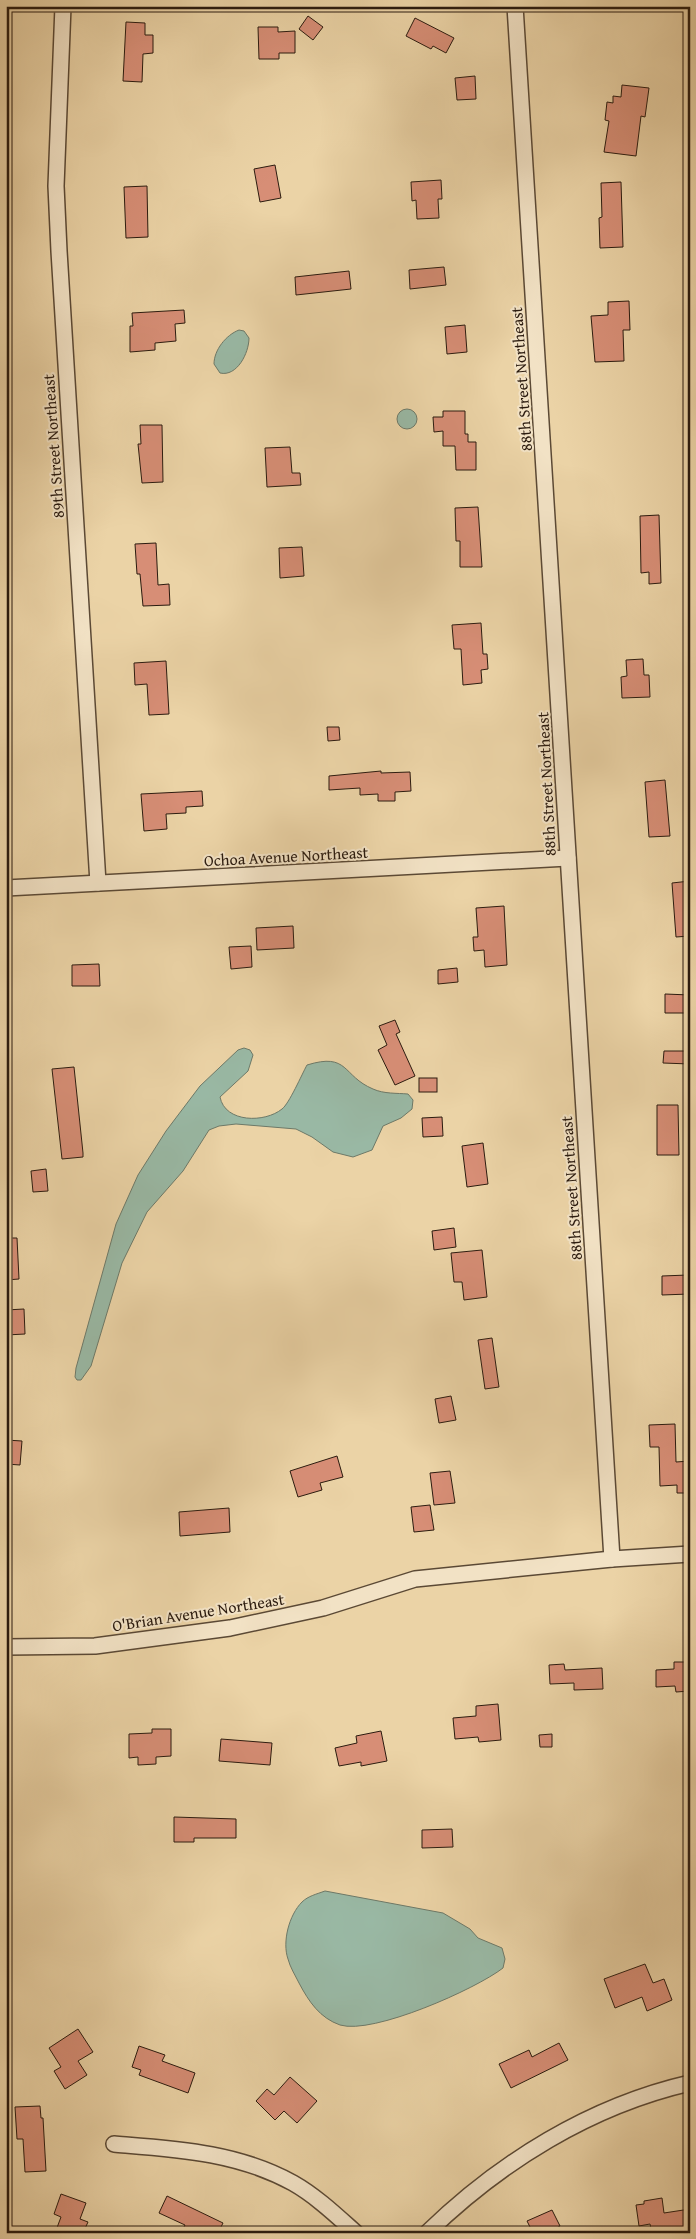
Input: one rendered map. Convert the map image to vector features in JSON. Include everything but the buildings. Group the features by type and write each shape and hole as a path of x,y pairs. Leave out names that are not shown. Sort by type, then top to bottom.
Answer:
{"street":[{"name":"89th Street Northeast","path":"63,6 56,186 58,251 98,883"},
{"name":"88th Street Northeast","path":"515,6 612,1559"},
{"name":"Ochoa Avenue Northeast","path":"6,888 568,858"},
{"name":"O'Brian Avenue Northeast","path":"6,1647 95,1646 230,1628 323,1608 415,1579 612,1559 690,1554"},
{"path":"427,2233 472,2191 555,2136 622,2102 690,2083"},
{"path":"114,2144 203,2152 258,2166 294,2184 356,2233"}],"shaded area":[{"path":"239,330 244,331 249,338 244,357 237,368 226,373 220,373 214,364 218,348 225,339"},
{"path":"407,409 414,412 417,419 414,426 407,429 400,426 397,419 400,412"},
{"path":"244,1048 250,1050 253,1055 248,1071 220,1097 223,1106 237,1116 256,1118 275,1114 285,1106 307,1065 331,1061 338,1063 363,1084 377,1091 408,1094 413,1100 412,1109 401,1118 383,1126 372,1150 353,1157 333,1152 312,1137 296,1129 236,1124 219,1126 209,1130 183,1171 147,1212 122,1263 91,1366 81,1380 77,1380 75,1377 76,1368 116,1224 138,1175 166,1131 200,1086 238,1050"},
{"path":"325,1891 443,1913 470,1929 478,1938 502,1948 505,1959 503,1968 490,1977 448,1998 399,2017 355,2026 340,2025 333,2022 321,2014 307,1997 290,1965 286,1952 286,1937 290,1921 297,1907 307,1898"}]}
